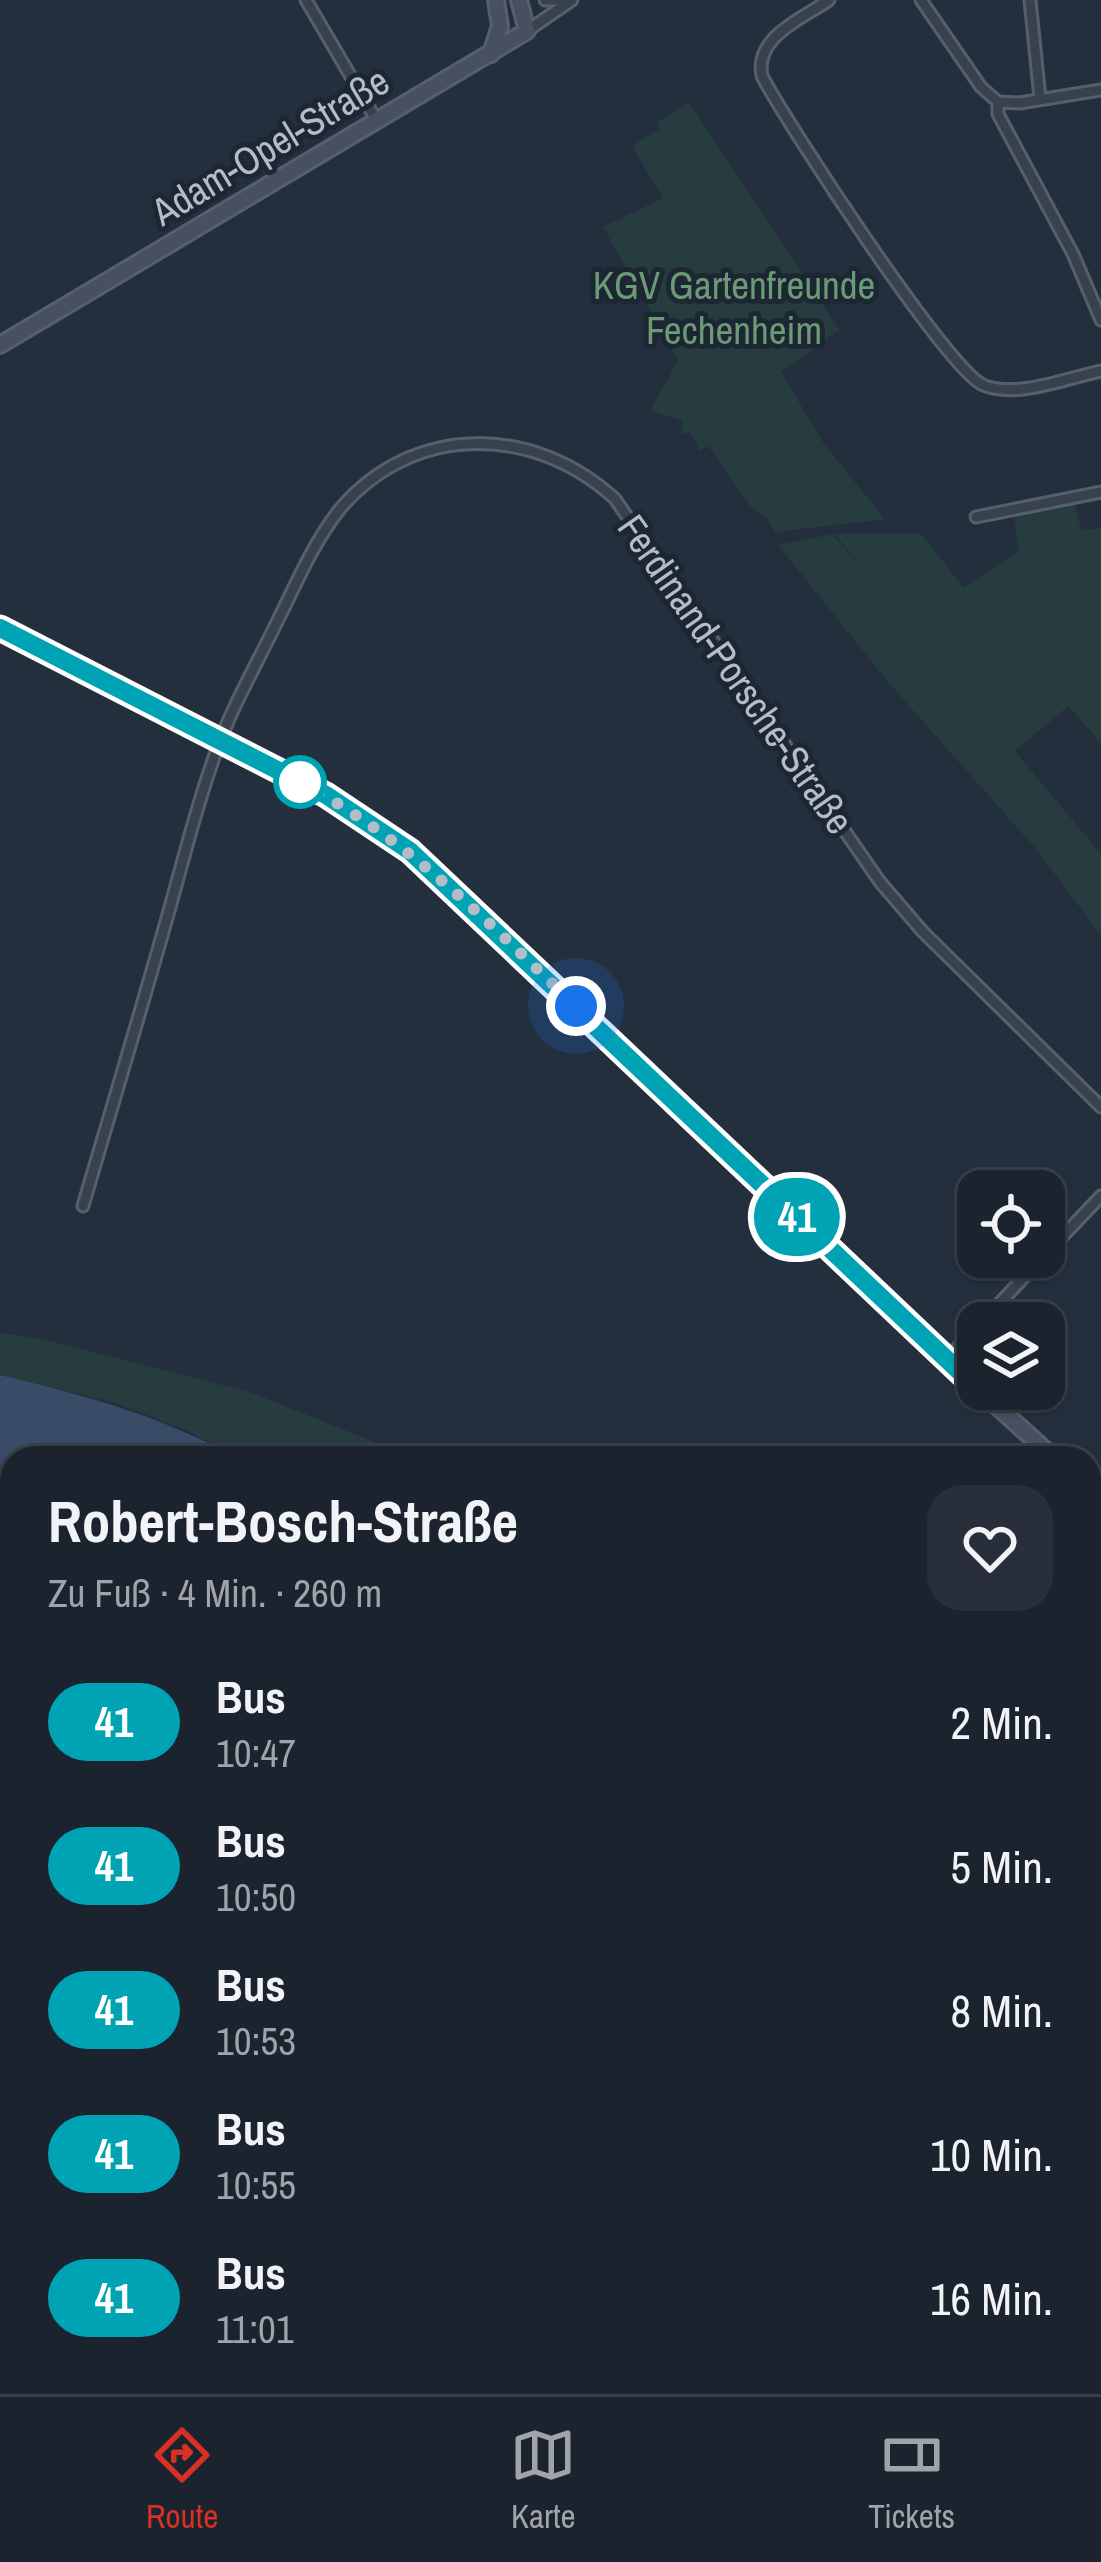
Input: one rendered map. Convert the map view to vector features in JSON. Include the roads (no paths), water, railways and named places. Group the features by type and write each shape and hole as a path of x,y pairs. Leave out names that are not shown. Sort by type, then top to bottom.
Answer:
{"main road":[{"path":"519,0 527,31"},
{"path":"497,1 527,31"},
{"path":"490,54 500,26 497,1"},
{"name":"Adam-Opel-Straße","path":"0,345 527,31"},
{"path":"0,628 326,795 410,851 957,1369"},
{"path":"1001,1410 1041,1446"}],"street":[{"path":"306,0 377,121"},
{"path":"545,0 571,0"},
{"name":"Adam-Opel-Straße","path":"527,31 571,0"},
{"path":"829,0 765,47 762,76 953,359 979,383 1000,389 1101,371"},
{"path":"921,0 982,87 998,102 1013,104 1101,90"},
{"path":"1030,0 1040,98"},
{"path":"998,102 998,113 1101,320"},
{"name":"Ferdinand-Porsche-Straße","path":"83,1206 220,741 324,532 358,492 398,464 444,448 510,444 551,455 586,476 626,511 880,882 923,932 1101,1107"},
{"path":"976,517 1101,492"},
{"path":"1065,1233 1101,1196"},
{"path":"1001,1302 1023,1278"},
{"path":"947,1359 957,1349"}],"water":[{"path":"0,1375 122,1408 213,1446 0,1446"}],"park label":[{"name":"KGV Gartenfreunde Fechenheim","path":"734,308"}]}
